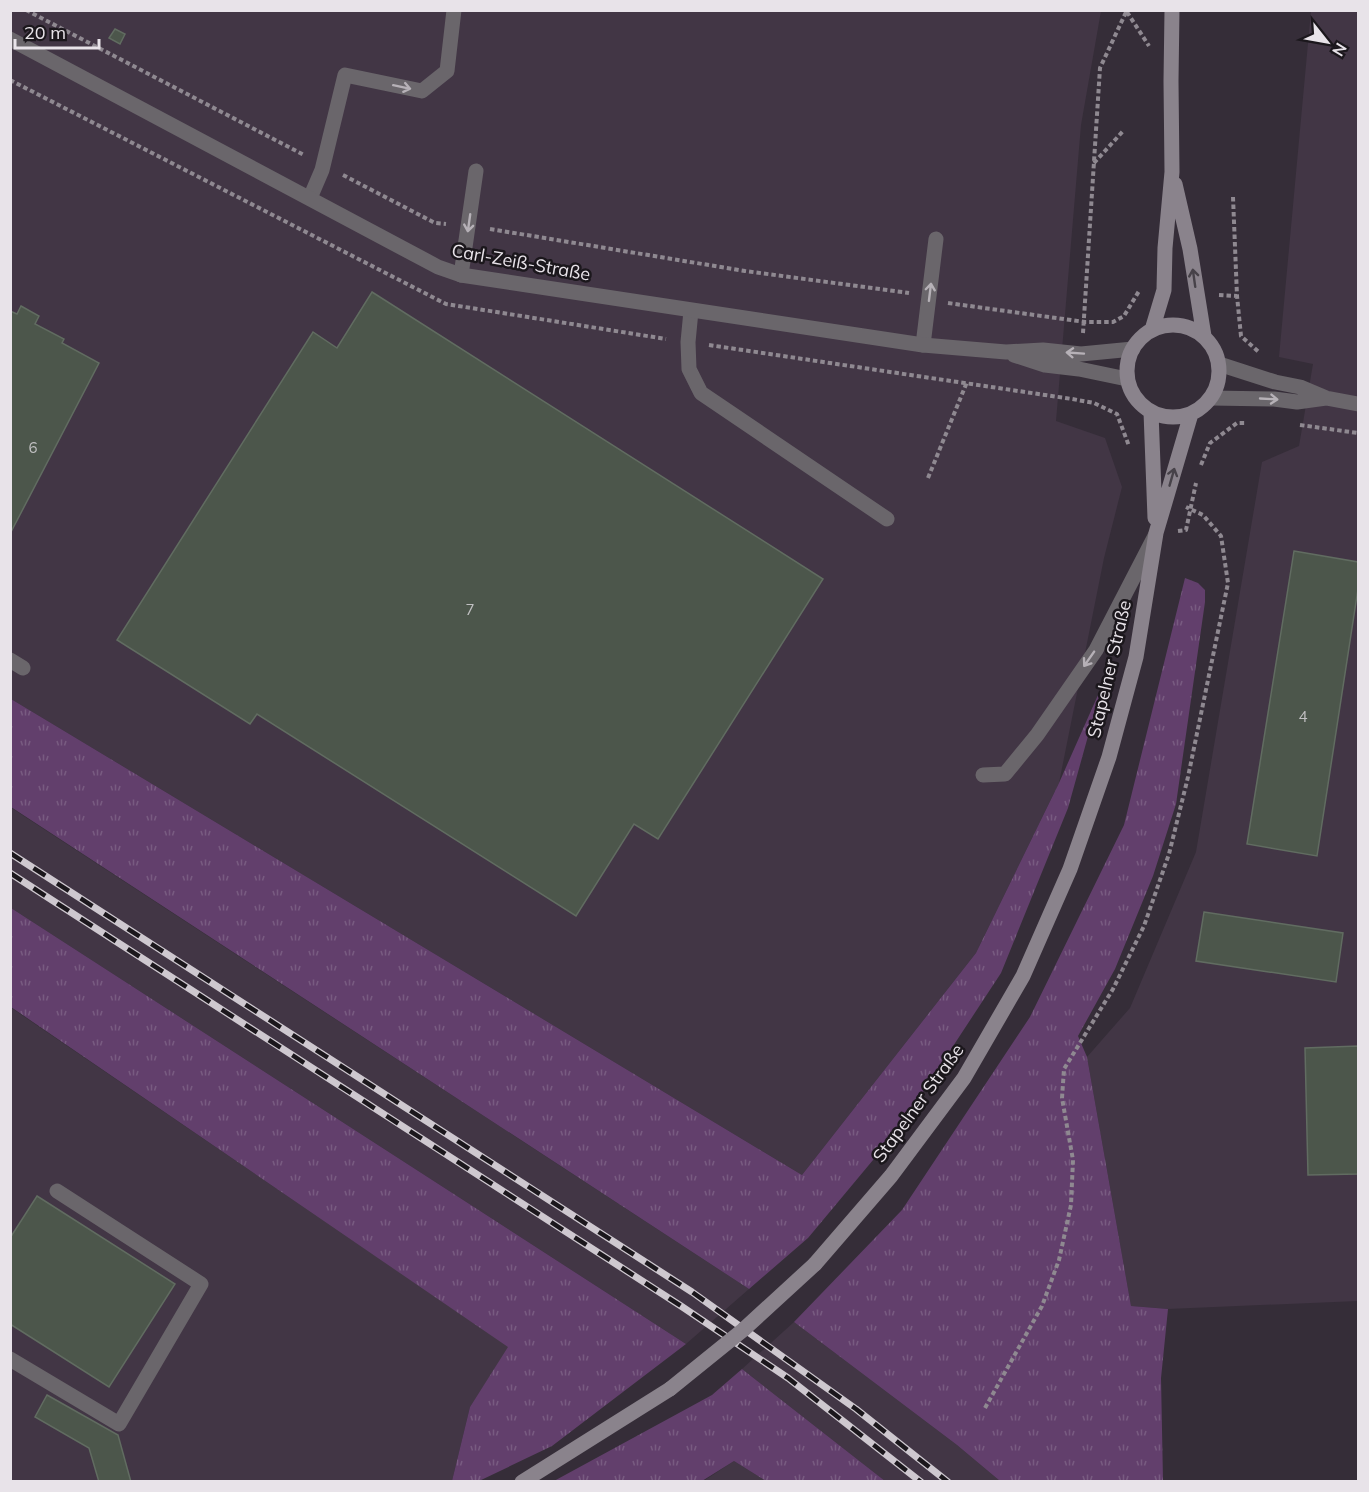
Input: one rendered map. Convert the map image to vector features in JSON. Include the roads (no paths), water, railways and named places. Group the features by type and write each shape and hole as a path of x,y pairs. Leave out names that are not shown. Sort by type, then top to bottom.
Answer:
{"street":[{"path":"310,198 323,165 345,75 422,92 447,71 454,10"},
{"path":"1152,330 1164,290 1172,172 1172,10"},
{"name":"Carl-Zeiß-Straße","path":"10,39 438,267 461,275 923,345 1006,352 1043,350 1081,354 1133,349"},
{"path":"461,275 476,171"},
{"path":"1172,172 1190,249 1203,336"},
{"path":"923,345 936,239"},
{"path":"691,311 688,342 689,369 701,393 887,519"},
{"path":"1165,325 1192,328 1203,336 1217,354 1220,376 1211,398 1202,408 1191,414 1164,417 1140,404 1127,379 1129,358 1141,338 1165,325"},
{"name":"Carl-Zeiß-Straße","path":"1006,352 1045,365 1127,379"},
{"path":"1220,364 1275,382 1300,387 1326,398 1359,404"},
{"path":"1211,398 1297,402 1326,398"},
{"name":"Stapelner Straße","path":"1151,412 1156,533"},
{"name":"Stapelner Straße","path":"522,1482 670,1389 743,1330 815,1264 891,1176 964,1078 1023,976 1070,868 1109,757 1136,657 1156,533 1191,414"},
{"path":"983,775 1005,774 1037,735 1095,650 1156,533"},
{"path":"10,1359 119,1424 201,1284 57,1191"}],"railway":[{"path":"10,853 692,1292 856,1409 948,1482"},
{"path":"10,873 681,1306 788,1378 921,1482"}]}
